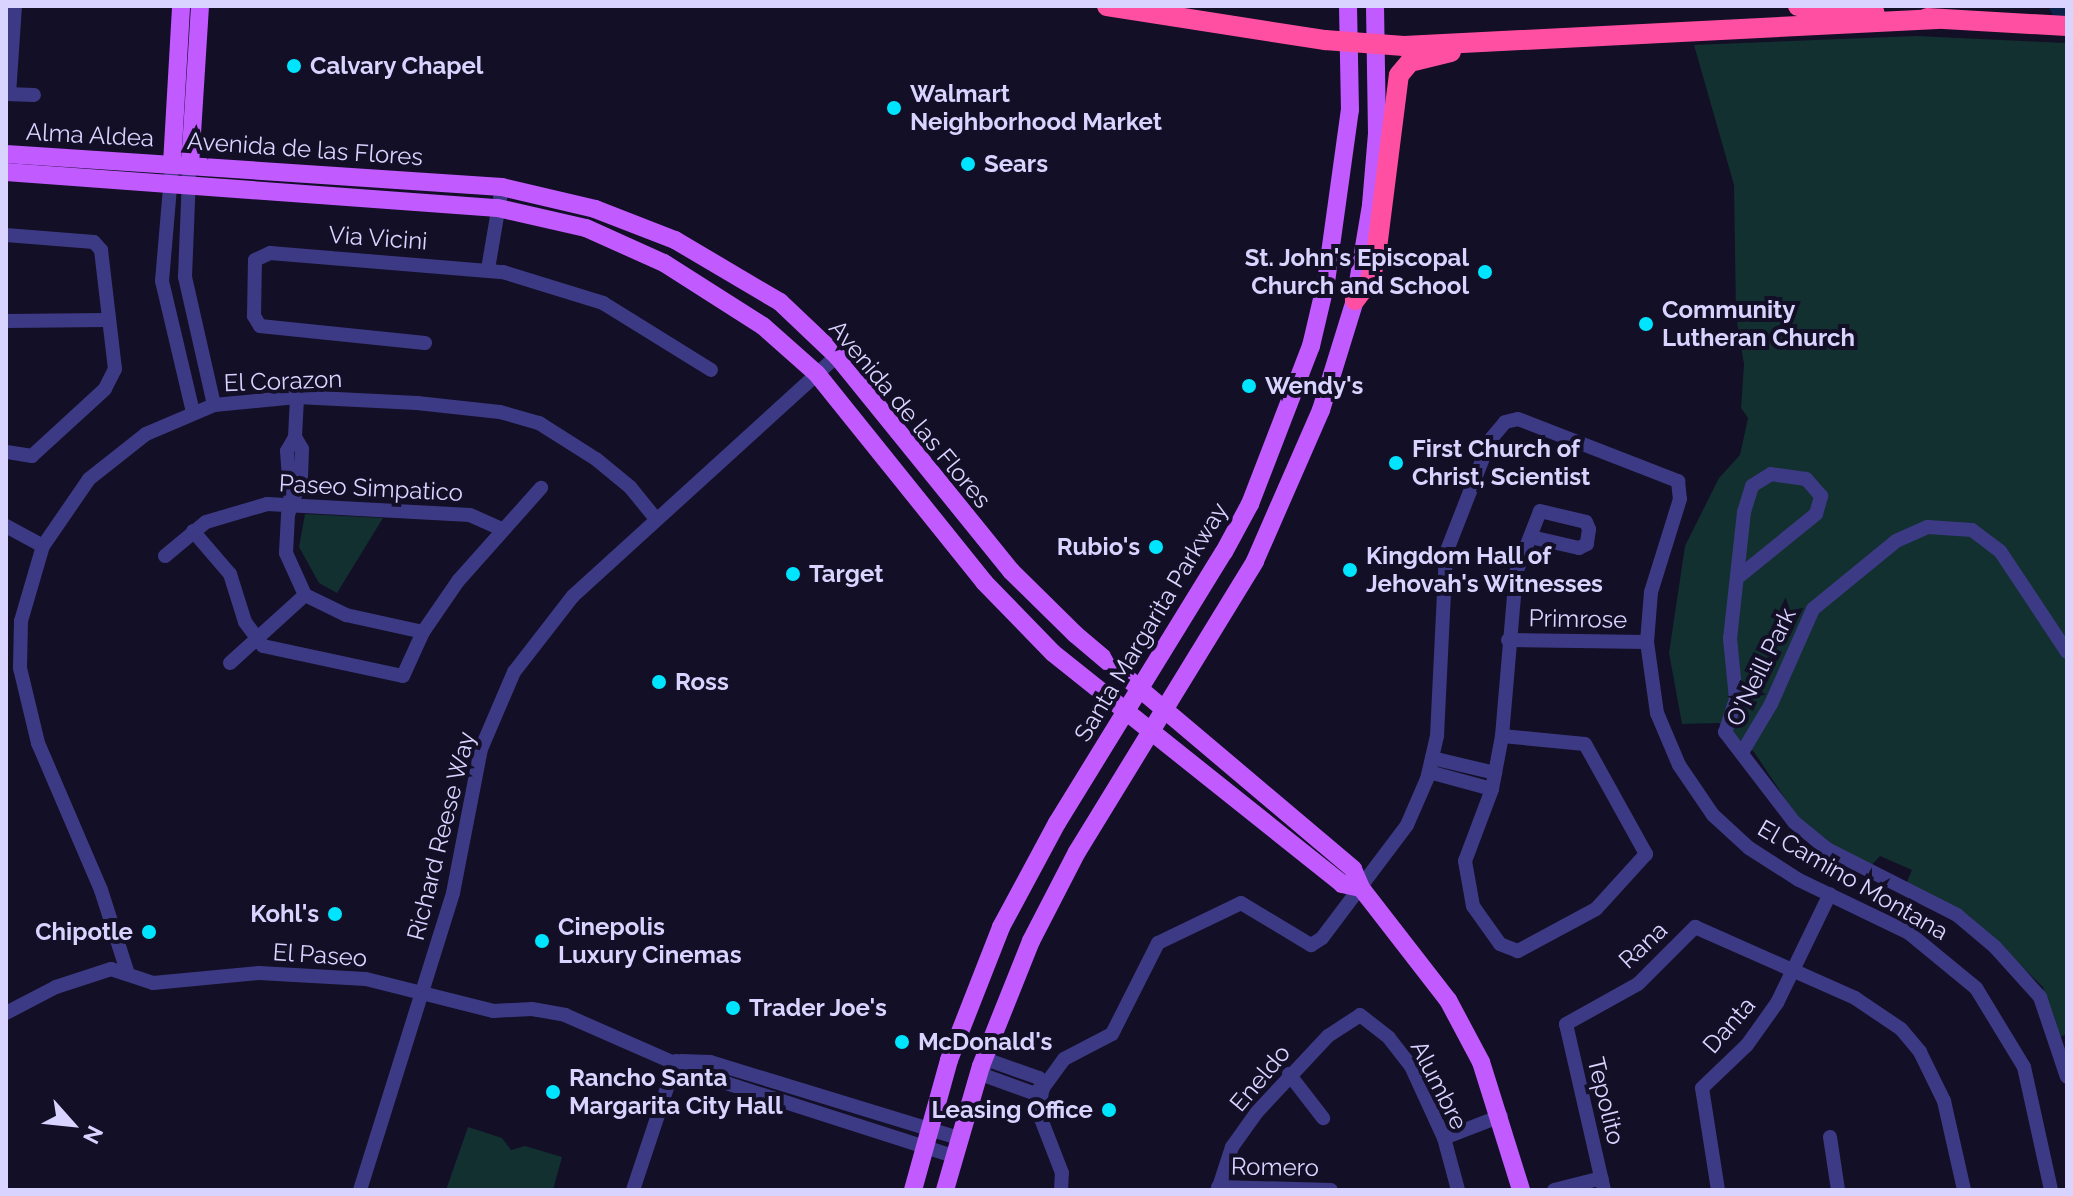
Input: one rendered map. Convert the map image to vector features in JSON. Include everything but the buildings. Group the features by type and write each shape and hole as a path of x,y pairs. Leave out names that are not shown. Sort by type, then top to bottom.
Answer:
{"highway":[{"path":"1107,6 1348,39 1494,44 1813,17 2067,26"},
{"path":"1798,6 1813,17"},
{"path":"1355,300 1370,280 1376,256 1399,75 1410,62 1494,44"}],"main road":[{"path":"181,6 181,164"},
{"path":"181,164 200,6"},
{"name":"Santa Margarita Parkway","path":"913,1190 969,1001 1001,927 1057,823 1127,713 1250,504 1311,346 1326,282 1350,110 1348,6"},
{"path":"945,1190 981,1066 1031,941 1150,731 1255,561 1321,410 1355,300 1371,205 1378,40 1375,6"},
{"name":"Alma Aldea","path":"6,154 181,164"},
{"name":"Avenida de las Flores","path":"181,164 502,187 595,209 675,240 780,302 837,356 1011,571 1141,689 1353,869 1361,888 1448,1000 1501,1116 1521,1190"},
{"name":"Alma Aldea","path":"6,172 179,187"},
{"name":"Avenida de las Flores","path":"179,187 498,208 586,228 664,263 763,326 817,374 984,582 1053,653 1342,884 1361,888"}],"street":[{"path":"15,6 8,94 34,95"},
{"path":"181,164 162,281 193,412"},
{"path":"179,187 185,277 214,405"},
{"path":"488,269 502,187"},
{"path":"6,235 94,242 101,250 106,320 115,369 109,385 32,456 6,452"},
{"name":"Via Vicini","path":"425,343 260,326 254,316 255,260 270,253 488,269 603,303 711,370"},
{"path":"6,321 106,320"},
{"name":"Richard Reese Way","path":"360,1190 453,893 475,772 514,672 573,596 837,356"},
{"path":"297,397 295,437 287,451 291,503 286,553 305,595 346,615 423,632"},
{"name":"El Corazon","path":"127,971 101,890 29,716 20,668 21,621 43,546 89,479 146,434 214,405 297,397 417,403 500,412 539,423 570,440 630,487 656,519"},
{"name":"El Camino Montana","path":"1431,765 1446,553 1490,440 1505,422 1518,419 1668,474 1680,485 1680,499 1651,592 1647,642 1657,713 1698,796 1749,848 1937,952 1995,1013 2027,1077 2051,1190"},
{"path":"1771,474 1806,479 1821,496 1816,514 1737,578 1752,486 1771,474"},
{"path":"193,531 230,574 245,622 256,639 284,654 403,676 423,632 502,529 516,521 541,488"},
{"name":"Paseo Simpatico","path":"165,556 193,531 224,515 291,503 470,515 502,529"},
{"path":"6,526 43,546"},
{"name":"O'Neill Park","path":"1743,751 1771,704 1813,609 1876,556 1928,527 1972,530 2000,551 2067,652"},
{"path":"1502,736 1585,744 1609,795 1644,846 1643,862 1596,909 1518,951 1508,951 1473,906 1465,876 1492,789 1502,736 1516,573 1531,537"},
{"name":"O'Neill Park","path":"1737,578 1730,638 1736,699 1725,732 1743,751 1794,822 1827,849 1957,915 1995,947 2040,997 2067,1077"},
{"path":"230,663 305,595"},
{"name":"Primrose","path":"1508,640 1647,642"},
{"path":"1431,765 1495,773"},
{"path":"1431,765 1492,789"},
{"path":"1061,1190 1059,1164 1038,1111 1043,1088 1064,1059 1112,1034 1149,956 1164,939 1241,903 1311,945 1322,938 1407,825 1431,765"},
{"name":"Danta","path":"1718,1190 1702,1088 1747,1045 1795,970 1830,894"},
{"name":"Rana","path":"1566,1024 1638,984 1695,927 1795,970"},
{"name":"El Paseo","path":"6,1013 68,983 111,969 127,971 153,983 259,973 366,979 424,991 493,1011 549,1011 676,1061 710,1062 956,1147"},
{"path":"1795,970 1879,1012 1920,1052 1952,1125 1964,1190"},
{"name":"Eneldo","path":"1218,1189 1232,1147 1289,1074 1351,1017 1360,1015"},
{"name":"Alumbre","path":"1360,1015 1389,1038 1411,1066 1444,1138 1458,1190"},
{"name":"Tepolito","path":"1566,1024 1603,1184"},
{"path":"633,1190 676,1061"},
{"path":"981,1066 986,1076 1033,1093 1043,1088"},
{"path":"1289,1074 1323,1118"},
{"path":"1444,1138 1501,1116"},
{"path":"1830,1137 1838,1190"},
{"path":"1554,1190 1603,1184"},
{"name":"Romero","path":"1218,1189 1331,1190"}],"green space":[{"path":"1916,36 2067,43 2067,1034 2057,1038 2043,987 1969,916 1906,884 1912,870 1880,856 1869,868 1833,846 1796,815 1754,752 1719,723 1682,724 1669,653 1685,546 1719,478 1740,455 1748,418 1741,408 1744,364 1736,316 1734,185 1694,45"},
{"path":"305,514 383,518 337,593 319,583 299,547"},
{"path":"468,1127 502,1138 511,1150 525,1146 562,1157 553,1190 446,1190"}],"waterway":[{"path":"2058,6 2067,22"}],"place":[{"name":"Calvary Chapel","path":"294,66"},
{"name":"Walmart Neighborhood Market","path":"894,108"},
{"name":"Sears","path":"968,164"},
{"name":"St. John's Episcopal Church and School","path":"1485,272"},
{"name":"Community Lutheran Church","path":"1646,324"},
{"name":"Wendy's","path":"1249,386"},
{"name":"First Church of Christ, Scientist","path":"1396,463"},
{"name":"Rubio's","path":"1156,547"},
{"name":"Kingdom Hall of Jehovah's Witnesses","path":"1350,570"},
{"name":"Target","path":"793,574"},
{"name":"Ross","path":"659,682"},
{"name":"Kohl's","path":"335,914"},
{"name":"Chipotle","path":"149,932"},
{"name":"Cinepolis Luxury Cinemas","path":"542,941"},
{"name":"Trader Joe's","path":"733,1008"},
{"name":"McDonald's","path":"902,1042"},
{"name":"Rancho Santa Margarita City Hall","path":"553,1092"},
{"name":"Leasing Office","path":"1109,1110"}]}
